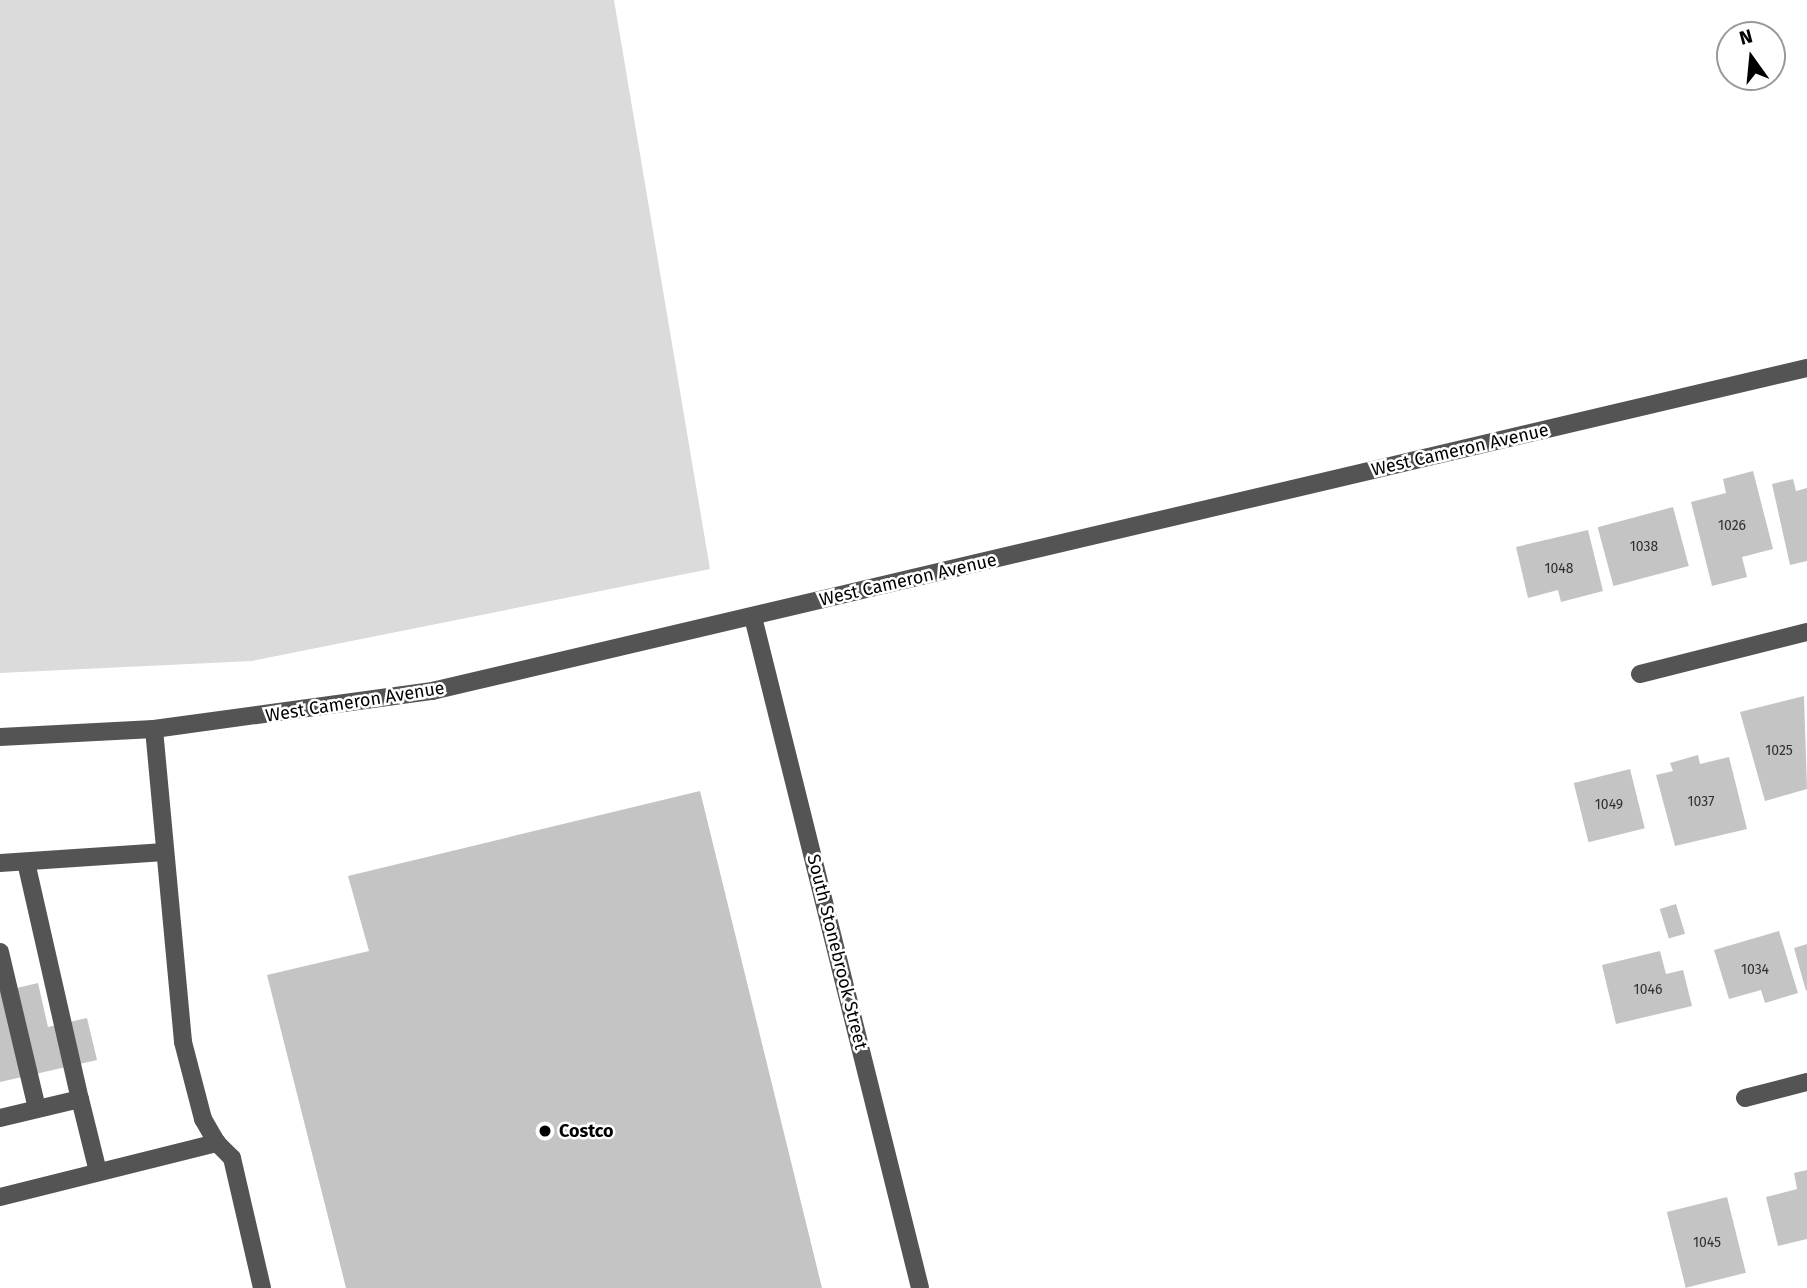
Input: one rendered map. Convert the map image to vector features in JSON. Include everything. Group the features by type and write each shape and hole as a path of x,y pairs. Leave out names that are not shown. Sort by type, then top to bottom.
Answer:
{"street":[{"name":"West Cameron Avenue","path":"0,737 155,729 432,691 1807,368"},
{"name":"South Stonebrook Street","path":"754,617 920,1288"},
{"path":"1640,674 1807,632"},
{"path":"155,729 183,1042 203,1119 216,1143 232,1158 262,1288"},
{"path":"0,863 164,852"},
{"path":"26,862 98,1172"},
{"path":"0,952 37,1109"},
{"path":"1745,1097 1807,1082"},
{"path":"0,1118 80,1100"},
{"path":"0,1197 216,1143"}],"shaded area":[{"path":"0,0 614,0 710,569 252,661 0,673"}],"building":[{"path":"1753,471 1773,549 1742,557 1747,577 1712,586 1691,502 1726,493 1723,479"},
{"path":"1793,479 1796,491 1807,488 1807,561 1790,565 1772,484"},
{"path":"1673,507 1689,566 1613,586 1598,527"},
{"path":"1588,530 1603,591 1561,602 1558,590 1528,598 1516,547"},
{"path":"1804,696 1807,789 1765,801 1740,712"},
{"path":"1698,755 1700,764 1729,757 1747,829 1675,846 1656,775 1673,771 1670,763"},
{"path":"1630,769 1645,828 1588,842 1574,783"},
{"name":"Costco","path":"700,791 822,1288 346,1288 267,975 369,951 348,876"},
{"path":"1676,904 1685,934 1669,939 1660,909"},
{"path":"1779,931 1798,993 1765,1003 1761,990 1729,999 1714,950"},
{"path":"1807,944 1807,990 1806,991 1794,948"},
{"path":"1660,951 1666,974 1683,970 1692,1006 1616,1024 1602,965"},
{"path":"38,983 48,1027 87,1018 97,1060 0,1082 0,992"},
{"path":"1807,1170 1807,1239 1778,1246 1766,1197 1797,1189 1794,1173"},
{"path":"1727,1197 1746,1273 1686,1288 1667,1212"}],"place":[{"name":"Costco","path":"545,1131"}]}
